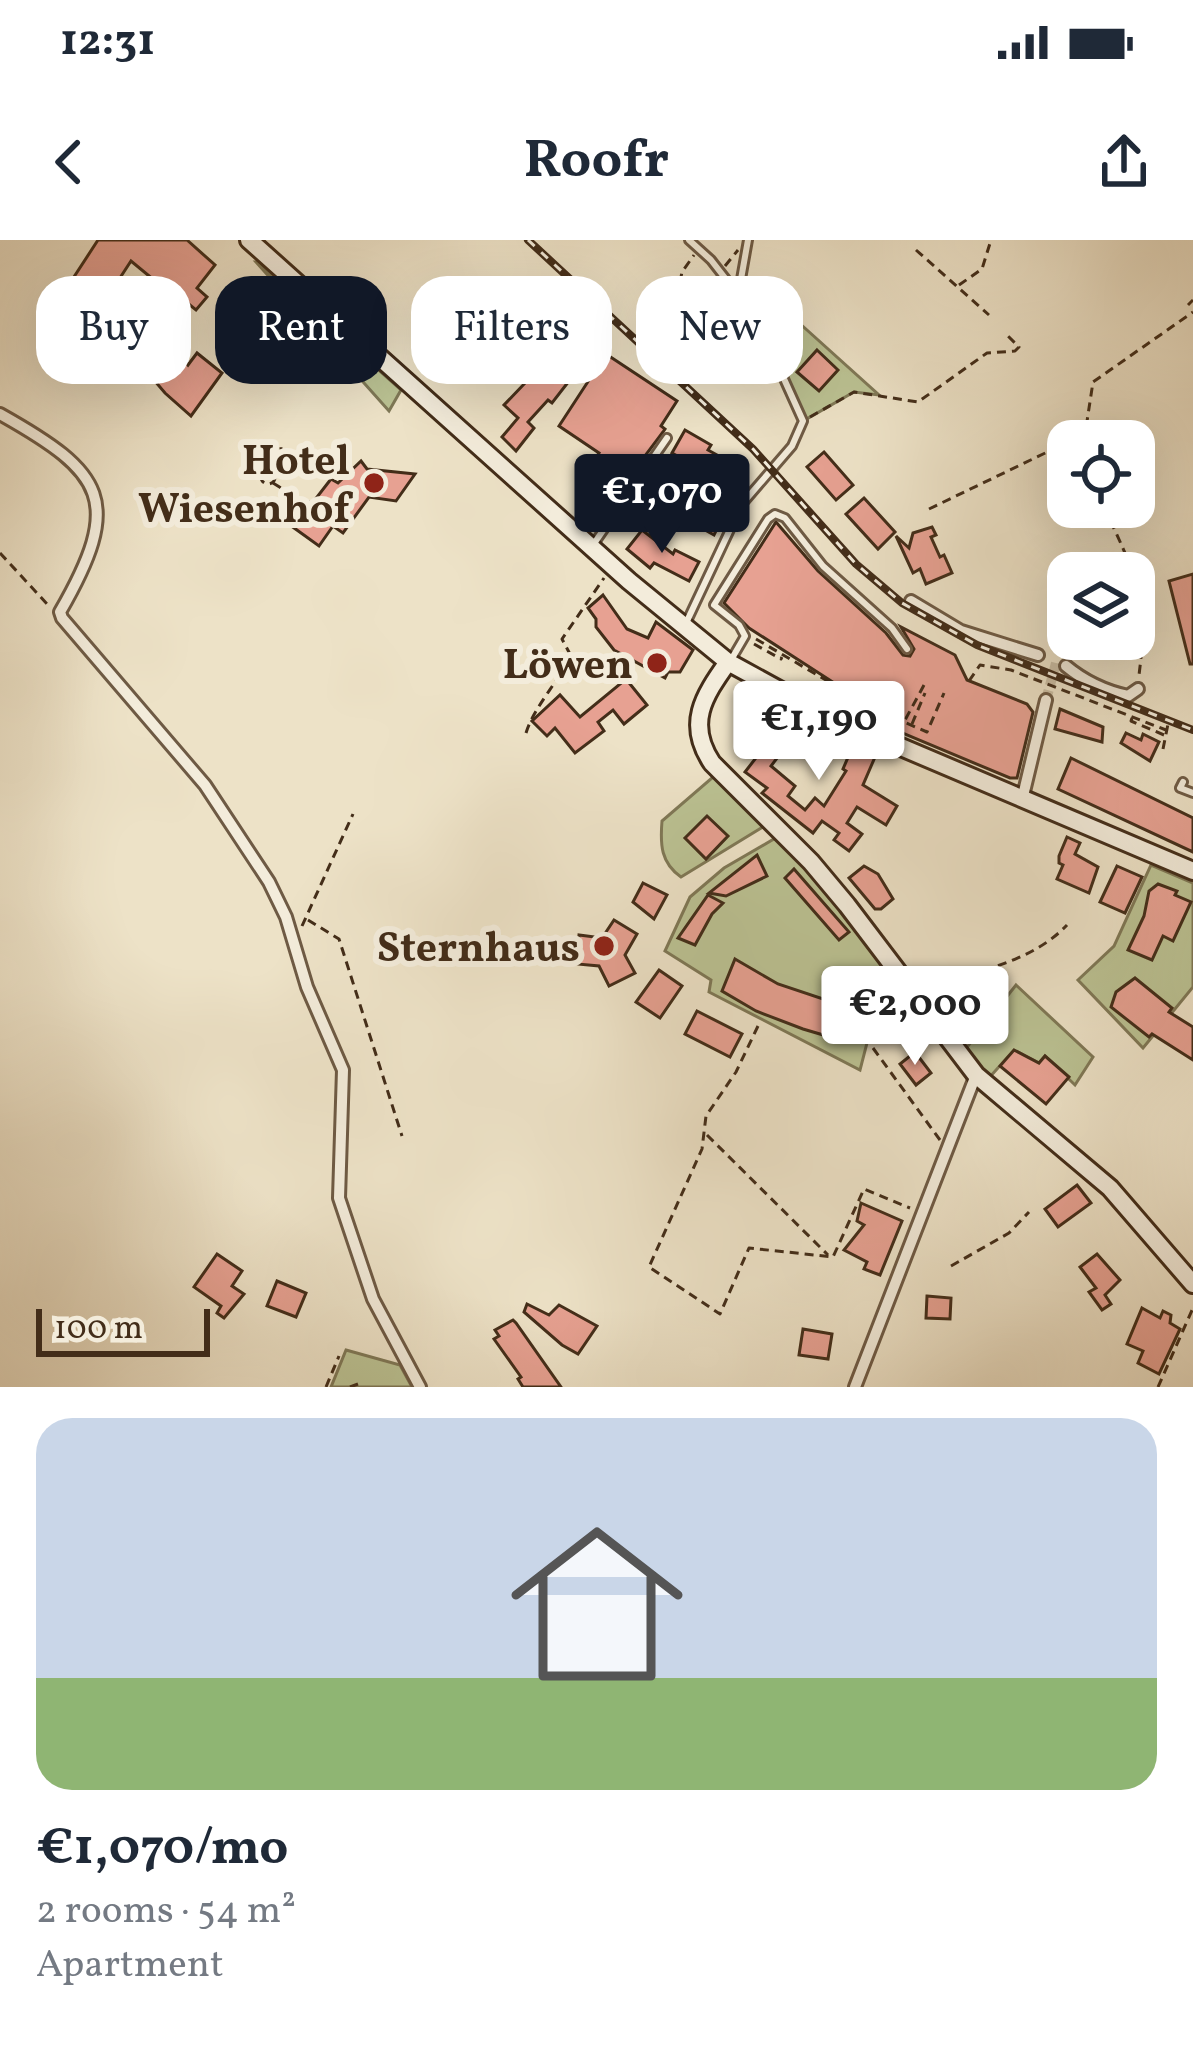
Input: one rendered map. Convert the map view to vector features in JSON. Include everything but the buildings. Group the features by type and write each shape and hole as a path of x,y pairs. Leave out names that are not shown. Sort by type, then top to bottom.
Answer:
{"main road":[{"path":"249,240 592,548 728,662 820,713 1193,872"},
{"path":"728,662 705,700 697,725 700,745 712,763 811,862 976,1075 1110,1188 1193,1284"}],"street":[{"path":"0,414 64,453 92,488 95,530 85,565 60,612 66,624 216,801 269,882 343,1070 339,1198 373,1299 420,1387"},
{"path":"911,601 962,631 1038,655"},
{"path":"1066,666 1079,678 1120,694 1128,696 1138,689"},
{"path":"1022,800 1046,700"},
{"path":"854,1387 976,1075"}],"lane":[{"path":"688,240 723,276"},
{"path":"741,276 747,240"},
{"path":"683,628 742,504 791,446 803,421 787,384"},
{"path":"592,548 667,438"},
{"path":"728,662 740,651 745,636 714,605 775,514 785,518 823,566 892,628 908,649"},
{"path":"1183,782 1180,788 1193,793"}],"path":[{"path":"720,272 747,240"},
{"path":"957,287 982,269 991,240"},
{"path":"682,276 699,249"},
{"path":"916,250 989,315"},
{"path":"1087,420 1093,382 1193,312"},
{"path":"803,421 854,392 918,402 987,353 1015,351 1019,347 1007,336"},
{"path":"261,478 278,459 281,442"},
{"path":"278,459 291,452"},
{"path":"929,509 1047,453"},
{"path":"271,470 273,483"},
{"path":"242,474 273,483 306,503"},
{"path":"1114,528 1144,605 1138,689"},
{"path":"0,553 60,612"},
{"path":"526,733 571,656 562,639 605,577"},
{"path":"755,642 792,657 836,686"},
{"path":"969,681 980,665 1011,670 1166,729 1163,749"},
{"path":"924,685 904,722 927,732 944,693"},
{"path":"911,725 925,693"},
{"path":"292,936 308,920 353,814"},
{"path":"308,920 339,939 402,1136"},
{"path":"912,989 1049,944 1067,925"},
{"path":"758,1026 703,1127 831,1257"},
{"path":"873,1048 940,1140"},
{"path":"706,1134 649,1267 720,1314 749,1248 831,1257"},
{"path":"831,1257 864,1189 923,1213"},
{"path":"951,1266 1009,1233 1029,1212"},
{"path":"1158,1387 1193,1308"},
{"path":"326,1387 340,1356"},
{"path":"350,1387 358,1384"}],"green space":[{"path":"803,326 879,395 854,392 803,421 787,384 803,384"},
{"path":"387,378 401,390 389,411 365,384 387,384"},
{"path":"720,771 771,822 681,877 663,853 662,821"},
{"path":"779,836 892,967 885,973 860,1070 709,992 711,980 665,951 690,897 724,868"},
{"path":"1151,865 1193,883 1193,987 1143,1048 1078,980 1114,946"},
{"path":"1016,985 1093,1057 1075,1085 1045,1056 1039,1063 1014,1050 988,1079 964,1051"},
{"path":"346,1350 400,1365 412,1387 331,1387"}],"tunnel":[{"path":"1046,700 1056,663"}],"railway":[{"path":"528,240 753,449 856,564 902,603 977,645 1193,730"}],"place":[{"name":"Hotel Wiesenhof","path":"374,483"},
{"name":"Löwen","path":"657,663"},
{"name":"Sternhaus","path":"604,946"}]}
